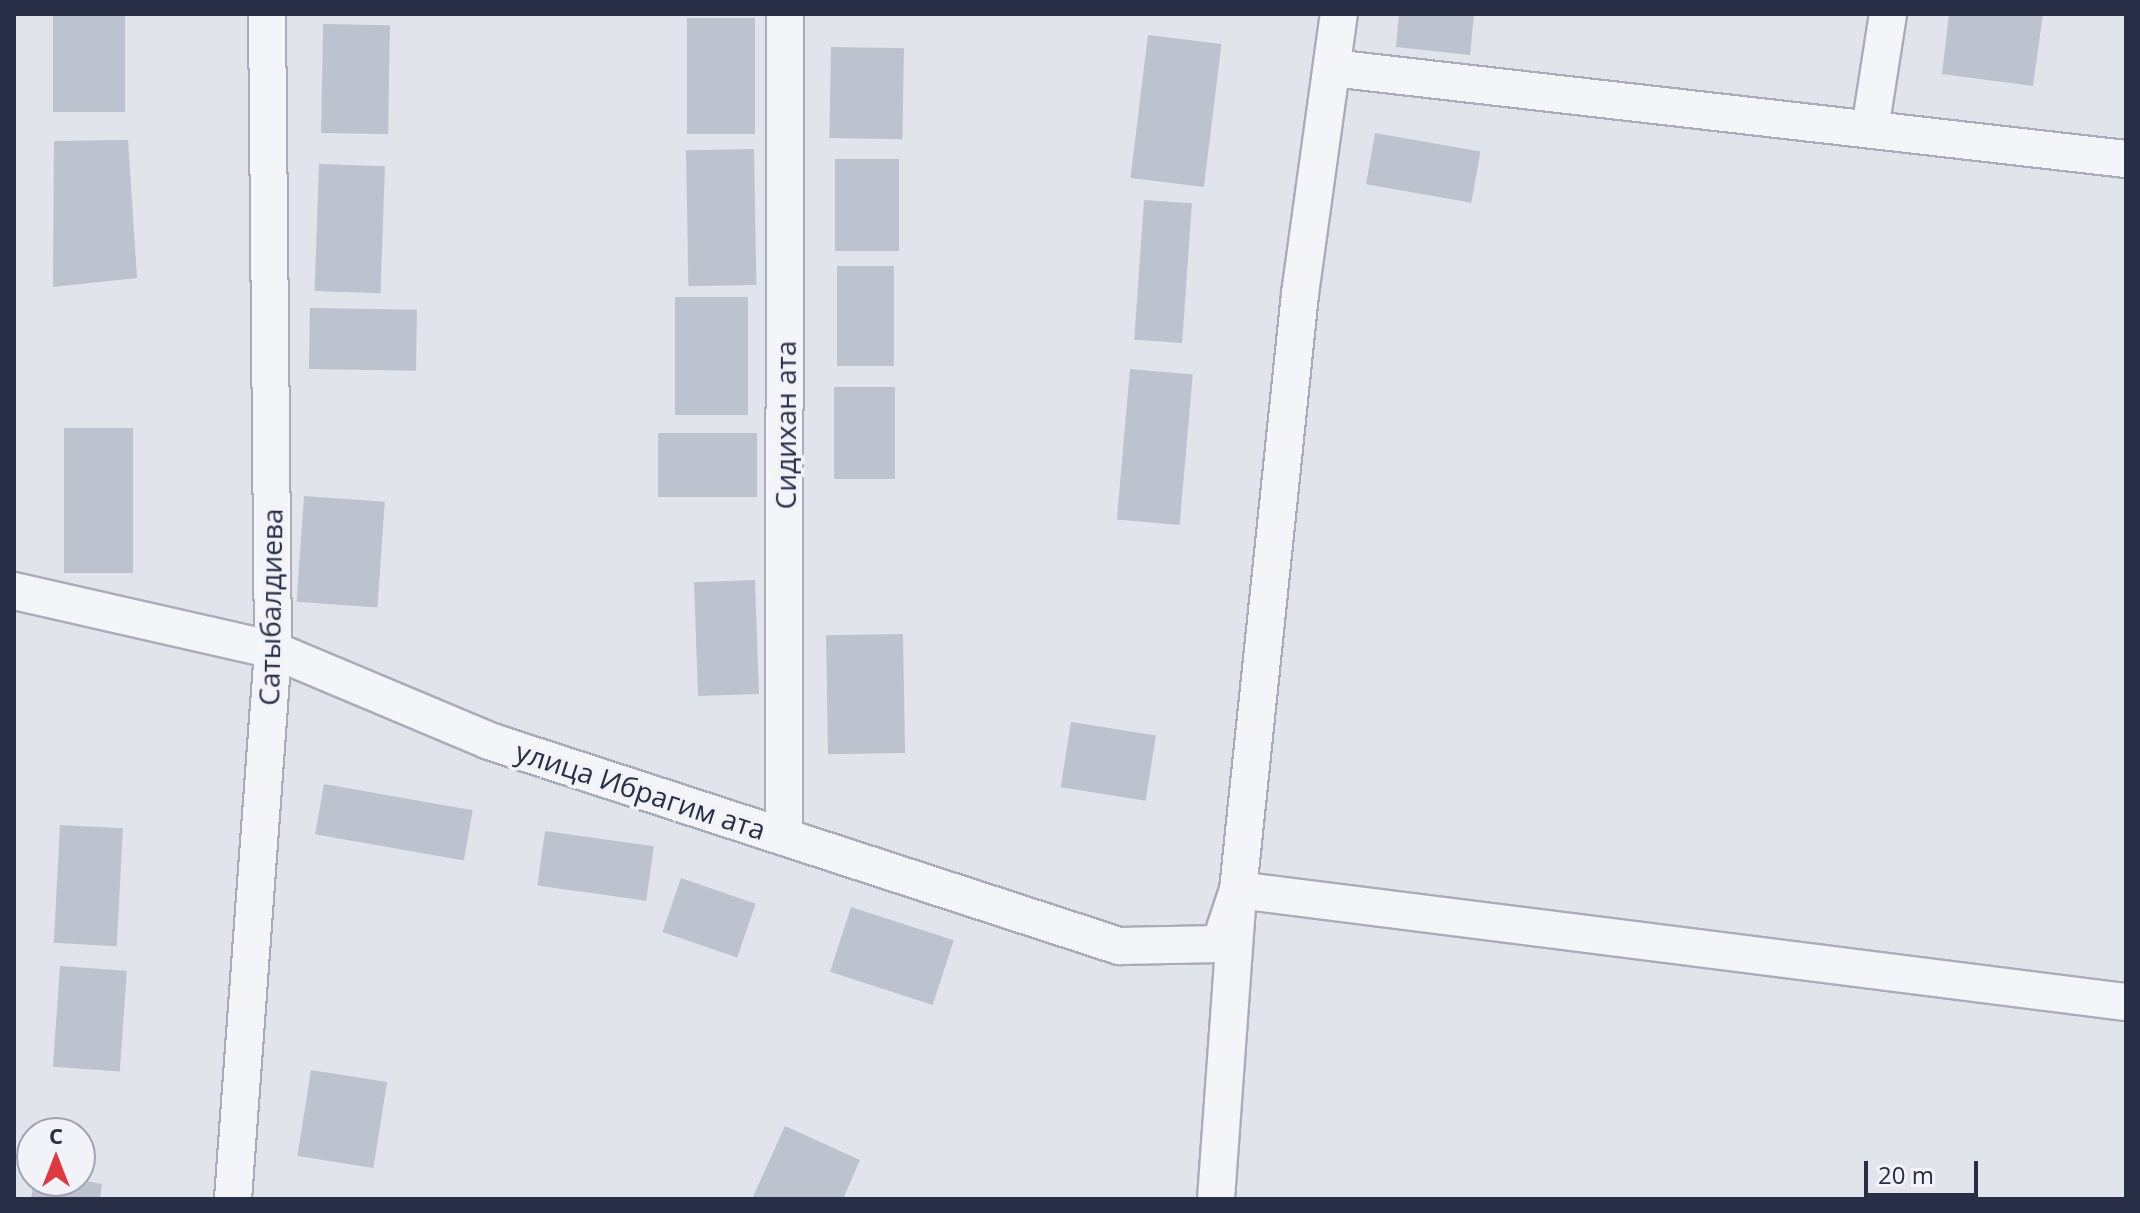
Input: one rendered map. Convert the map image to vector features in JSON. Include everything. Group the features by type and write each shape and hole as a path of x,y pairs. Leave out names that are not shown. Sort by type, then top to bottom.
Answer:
{"street":[{"name":"Сатыбалдиева","path":"233,1199 273,650 267,14"},
{"name":"Сидихан ата","path":"784,837 785,14"},
{"path":"1216,1199 1238,890 1300,294 1339,14"},
{"path":"1870,129 1888,14"},
{"path":"1332,68 2126,159"},
{"name":"улица Ибрагим ата","path":"14,591 273,650 489,741 1119,946 1220,944 1238,890"},
{"path":"1238,890 2126,1002"}],"building":[{"path":"53,14 125,14 125,112 53,112"},
{"path":"1399,14 1474,14 1470,55 1396,47"},
{"path":"1949,14 2043,14 2033,86 1942,74"},
{"path":"687,18 755,18 755,134 687,134"},
{"path":"323,24 390,25 388,134 321,133"},
{"path":"1148,35 1221,44 1204,187 1130,178"},
{"path":"831,47 904,48 902,139 829,138"},
{"path":"1375,133 1480,152 1471,203 1366,184"},
{"path":"128,140 137,278 53,287 54,141"},
{"path":"754,149 756,285 688,286 686,150"},
{"path":"835,159 899,159 899,251 835,251"},
{"path":"319,164 385,166 381,293 315,291"},
{"path":"1144,200 1192,203 1182,343 1134,340"},
{"path":"837,266 894,266 894,366 837,366"},
{"path":"675,297 748,297 748,415 675,415"},
{"path":"310,308 417,310 416,371 309,369"},
{"path":"1130,369 1193,374 1180,525 1117,519"},
{"path":"834,387 895,387 895,479 834,479"},
{"path":"64,428 133,428 133,573 64,573"},
{"path":"658,433 757,433 757,497 658,497"},
{"path":"304,496 385,502 377,607 297,602"},
{"path":"755,580 759,694 698,696 694,582"},
{"path":"903,634 905,753 828,754 826,635"},
{"path":"1071,722 1156,735 1146,801 1061,787"},
{"path":"324,784 473,810 464,860 315,834"},
{"path":"60,825 123,828 117,946 54,943"},
{"path":"545,831 654,846 646,901 537,885"},
{"path":"681,878 756,904 737,958 662,932"},
{"path":"851,907 954,940 933,1005 830,972"},
{"path":"60,966 127,971 120,1071 53,1067"},
{"path":"311,1070 387,1082 373,1168 297,1156"},
{"path":"785,1126 860,1160 843,1199 752,1199"},
{"path":"96,1183 102,1184 100,1199 31,1199 96,1197"}]}
